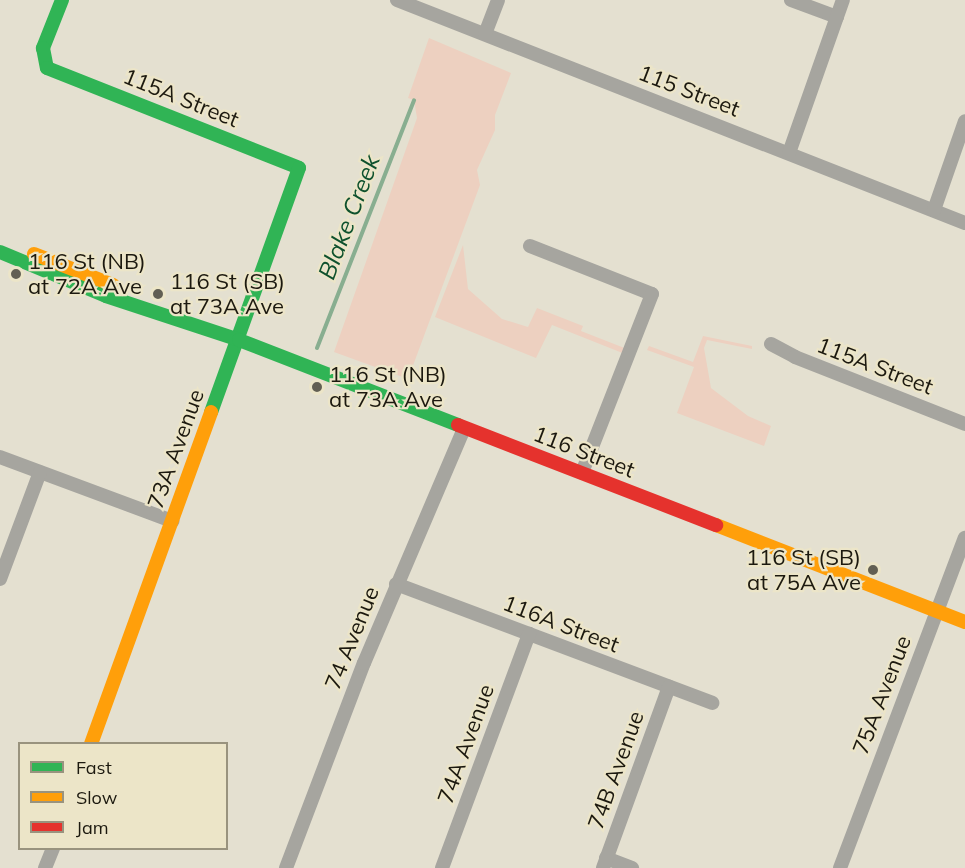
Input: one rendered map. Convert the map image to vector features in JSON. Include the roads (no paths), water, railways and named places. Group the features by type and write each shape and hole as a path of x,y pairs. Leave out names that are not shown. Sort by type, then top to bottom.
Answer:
{"street":[{"name":"115A Street","path":"62,0 43,48 47,68 299,168"},
{"name":"115 Street","path":"397,0 965,223"},
{"path":"485,34 498,0"},
{"path":"792,0 837,17"},
{"path":"789,153 843,0"},
{"path":"934,210 965,121"},
{"name":"73A Avenue","path":"92,742 239,340 299,168"},
{"name":"116 Street","path":"0,245 78,270 188,321"},
{"path":"530,246 652,294 582,473"},
{"name":"116 Street","path":"0,252 87,289 239,340 965,622"},
{"name":"115A Street","path":"771,344 795,357 965,424"},
{"name":"74 Avenue","path":"286,868 396,584 464,428"},
{"path":"0,457 172,521"},
{"path":"0,579 40,472"},
{"name":"75A Avenue","path":"840,868 965,538"},
{"name":"116A Street","path":"396,584 712,703"},
{"name":"74A Avenue","path":"442,868 529,634"},
{"name":"74B Avenue","path":"604,863 669,687"},
{"path":"45,868 53,850"},
{"path":"604,863 632,868"}],"waterway":[{"name":"Blake Creek","path":"317,348 414,100"}],"place":[{"name":"116 St (NB) at 72A Ave","path":"16,274"},
{"name":"116 St (SB) at 73A Ave","path":"158,294"},
{"name":"116 St (NB) at 73A Ave","path":"317,387"},
{"name":"116 St (SB) at 75A Ave","path":"873,570"}]}
